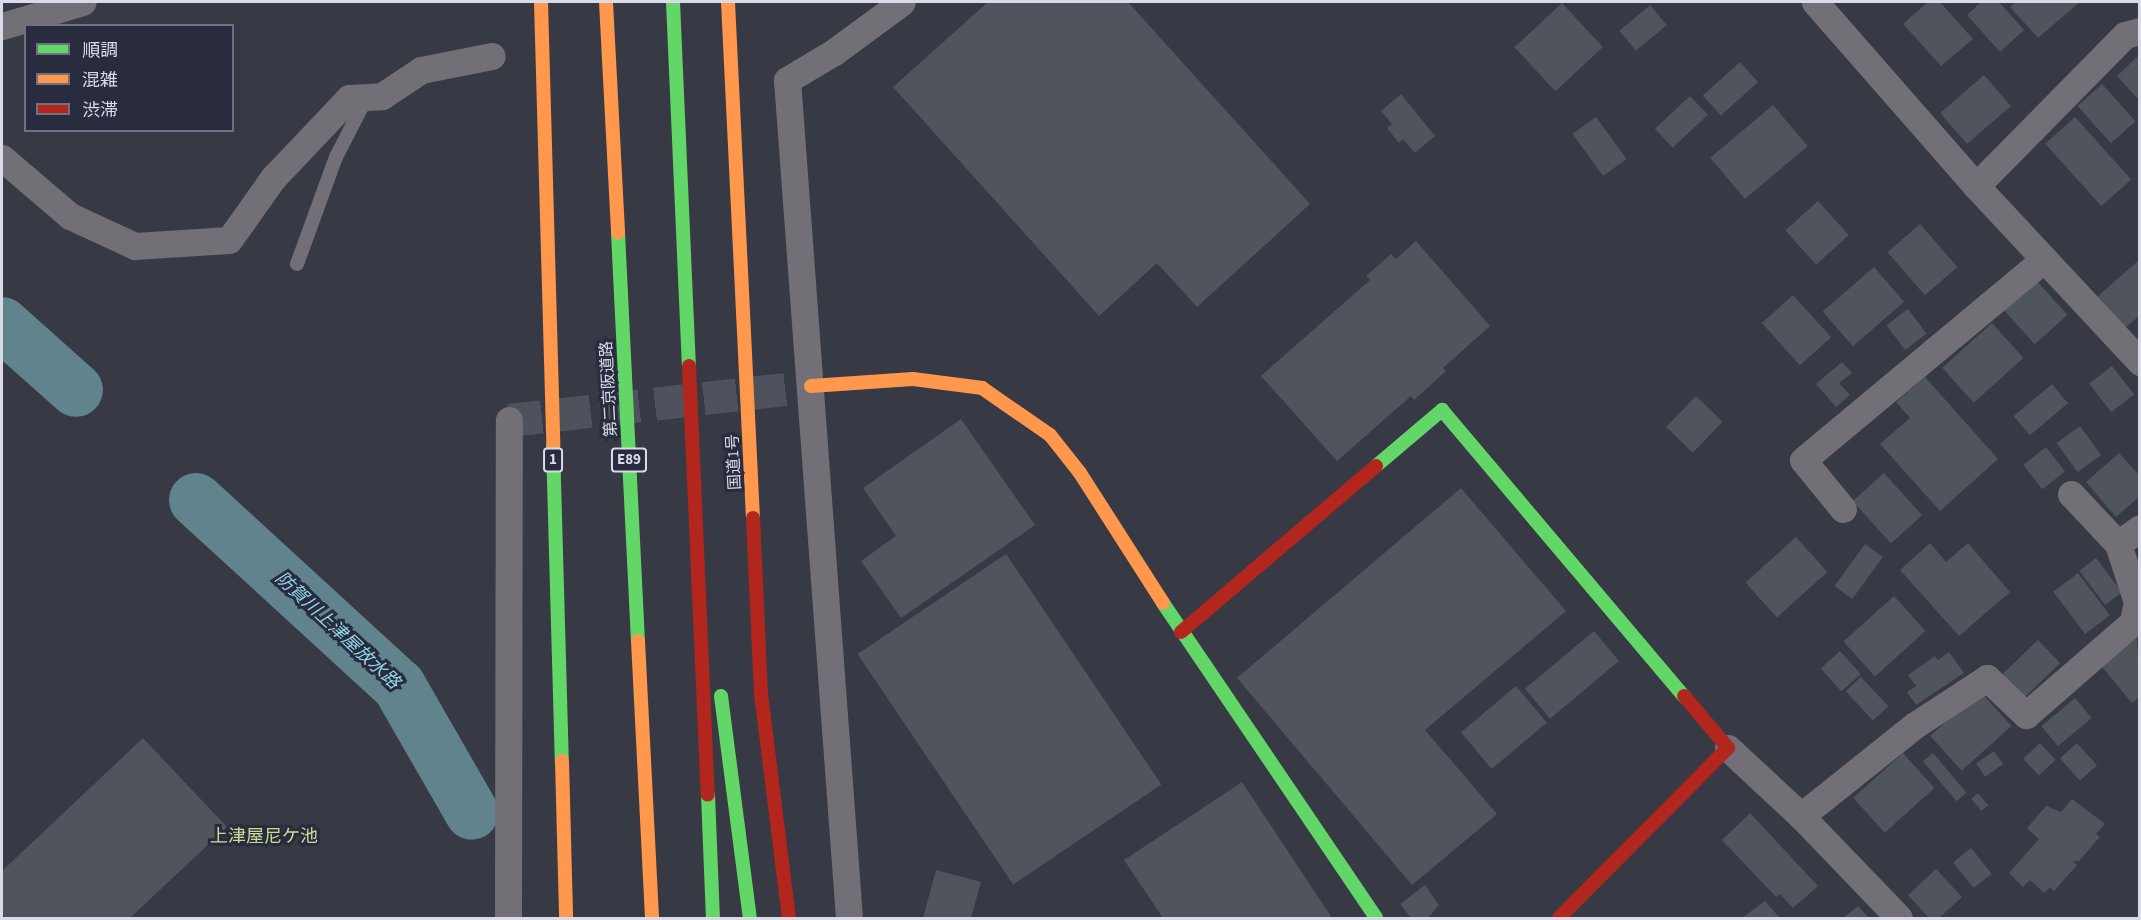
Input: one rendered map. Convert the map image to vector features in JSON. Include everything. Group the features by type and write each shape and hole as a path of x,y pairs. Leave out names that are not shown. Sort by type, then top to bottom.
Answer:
{"main road":[{"name":"1","path":"540,2 566,918"},
{"name":"第二京阪道路","path":"606,2 652,918"},
{"path":"673,2 713,918"},
{"name":"国道1号","path":"728,2 761,694 789,918"},
{"path":"811,386 913,379 946,381 982,388 1015,407 1050,435 1080,473 1181,632 1376,918"},
{"path":"1181,632 1442,410 1728,748 1559,918"},
{"path":"628,444 623,605 629,767"},
{"path":"696,501 750,918"}],"street":[{"path":"2,26 83,2"},
{"path":"849,918 787,80 834,52 902,2"},
{"path":"1815,2 1976,186 2139,363"},
{"path":"1976,186 2125,35 2139,30"},
{"path":"2,158 70,216 135,246 208,244 229,240 273,178 349,98 382,96 421,70 492,56"},
{"path":"1843,509 1803,460 2044,259"},
{"path":"508,918 509,420"},
{"path":"1801,816 1915,725 1987,678 2026,715 2133,622 2137,602 2129,536 2072,494"},
{"path":"1728,748 1801,816 1899,918"}],"lane":[{"path":"297,264 336,157 367,97"}],"building":[{"path":"988,2 1128,2 1310,204 1197,307 1157,263 1099,316 893,87"},
{"path":"1928,2 1940,2 1973,39 1941,66 1903,24"},
{"path":"1981,2 1999,2 2024,30 2000,52 1967,15"},
{"path":"2016,2 2080,2 2038,38 2010,7"},
{"path":"1562,3 1603,47 1555,91 1514,47"},
{"path":"1650,5 1667,25 1636,51 1619,31"},
{"path":"2140,54 2140,96 2137,98 2117,76"},
{"path":"1740,62 1758,82 1721,116 1703,95"},
{"path":"1984,75 2011,106 1967,144 1940,113"},
{"path":"2102,84 2135,121 2111,143 2077,106"},
{"path":"1401,94 1435,136 1415,153 1403,139 1399,143 1387,128 1392,124 1381,111"},
{"path":"1690,96 1708,115 1673,148 1655,129"},
{"path":"1773,105 1808,146 1745,199 1710,158"},
{"path":"1596,117 1627,159 1603,176 1573,134"},
{"path":"2075,117 2131,179 2101,206 2045,144"},
{"path":"1818,201 1849,235 1816,265 1785,230"},
{"path":"1920,224 1957,267 1925,295 1888,252"},
{"path":"1416,241 1490,326 1443,368 1446,371 1414,400 1411,396 1337,461 1261,376 1370,280 1366,276 1391,254 1396,259"},
{"path":"2140,259 2140,315 2124,329 2096,298"},
{"path":"1874,267 1904,302 1853,346 1823,312"},
{"path":"2036,280 2067,315 2035,344 2003,309"},
{"path":"1793,295 1831,337 1800,365 1762,323"},
{"path":"1908,309 1927,334 1905,350 1886,325"},
{"path":"1992,323 2023,358 1974,403 1942,368"},
{"path":"1842,362 1852,373 1839,383 1850,395 1836,407 1816,384"},
{"path":"2112,366 2134,394 2111,412 2089,384"},
{"path":"1925,377 1998,459 1940,511 1880,444 1910,418 1896,402"},
{"path":"2052,384 2068,403 2030,435 2014,416"},
{"path":"1696,396 1723,422 1693,453 1666,427"},
{"path":"961,419 1035,525 901,618 861,561 896,536 863,488"},
{"path":"2080,426 2101,455 2078,472 2057,443"},
{"path":"2046,447 2065,471 2042,489 2023,465"},
{"path":"2119,453 2140,476 2140,496 2116,517 2086,482"},
{"path":"1884,473 1922,515 1891,543 1853,501"},
{"path":"1461,488 1566,611 1425,730 1497,814 1412,885 1237,678"},
{"path":"1796,537 1827,572 1777,617 1745,583"},
{"path":"1930,543 1946,562 1968,543 2010,592 1959,636 1900,570"},
{"path":"1865,544 1883,557 1852,599 1834,586"},
{"path":"1006,554 1161,784 1013,885 858,654"},
{"path":"2096,558 2122,592 2105,605 2079,571"},
{"path":"2078,573 2110,615 2085,634 2053,592"},
{"path":"1894,596 1925,631 1875,676 1843,642"},
{"path":"1594,631 1619,661 1550,719 1525,689"},
{"path":"2137,637 2140,697 2132,703 2099,663"},
{"path":"2038,640 2060,663 2023,699 2001,676"},
{"path":"1840,651 1861,674 1841,691 1821,668"},
{"path":"1949,652 1964,673 1916,705 1907,692 1916,686 1908,675 1935,656 1938,660"},
{"path":"1861,677 1888,706 1873,721 1846,691"},
{"path":"1516,686 1547,723 1492,769 1461,732"},
{"path":"1980,691 2011,726 1962,771 1930,736"},
{"path":"2075,698 2092,718 2058,746 2041,726"},
{"path":"143,738 227,827 130,918 6,918 2,914 2,871"},
{"path":"2040,743 2056,760 2039,776 2023,759"},
{"path":"2077,743 2097,765 2080,781 2060,758"},
{"path":"1994,751 2003,764 1985,777 1976,764"},
{"path":"1903,753 1934,788 1885,833 1853,798"},
{"path":"1933,753 1966,793 1956,801 1923,761"},
{"path":"1242,782 1332,918 1163,918 1124,860"},
{"path":"1978,793 1988,805 1981,811 1971,799"},
{"path":"2072,799 2105,824 2096,834 2100,837 2079,861 2073,861 2077,865 2054,891 2050,887 2044,893 2030,880 2023,887 2009,873 2039,839 2027,828 2046,806 2061,812"},
{"path":"1750,813 1818,886 1793,908 1780,894 1776,897 1722,840"},
{"path":"1971,848 1992,874 1974,888 1953,862"},
{"path":"1936,869 1962,897 1939,918 1929,918 1908,895"},
{"path":"936,870 981,882 971,918 923,918"},
{"path":"1425,885 1439,905 1428,918 1411,918 1400,904"},
{"path":"1765,901 1780,918 1742,918"},
{"path":"1858,906 1869,918 1843,918"}],"waterway":[{"name":"防賀川上津屋放水路","path":"2,324 76,390"},
{"name":"防賀川上津屋放水路","path":"196,500 399,686 472,813"}],"tunnel":[{"path":"509,420 811,386"}],"traffic: fast":[{"path":"673,2 689,366"},
{"path":"618,233 638,641"},
{"path":"1376,466 1442,410 1684,696"},
{"path":"553,445 562,761"},
{"path":"1163,603 1376,918"},
{"path":"721,696 750,918"},
{"path":"708,795 713,918"}],"traffic: slow":[{"path":"541,2 553,445"},
{"path":"606,2 618,233"},
{"path":"728,2 753,518"},
{"path":"811,386 913,379 982,388 1050,435 1080,473 1163,603"},
{"path":"638,641 652,918"},
{"path":"562,761 566,918"}],"traffic: jam":[{"path":"689,366 708,795"},
{"path":"1181,632 1376,466"},
{"path":"753,518 761,694 789,918"},
{"path":"1559,918 1728,748 1684,696"}],"district":[{"name":"上津屋尼ケ池","path":"264,837"}]}
